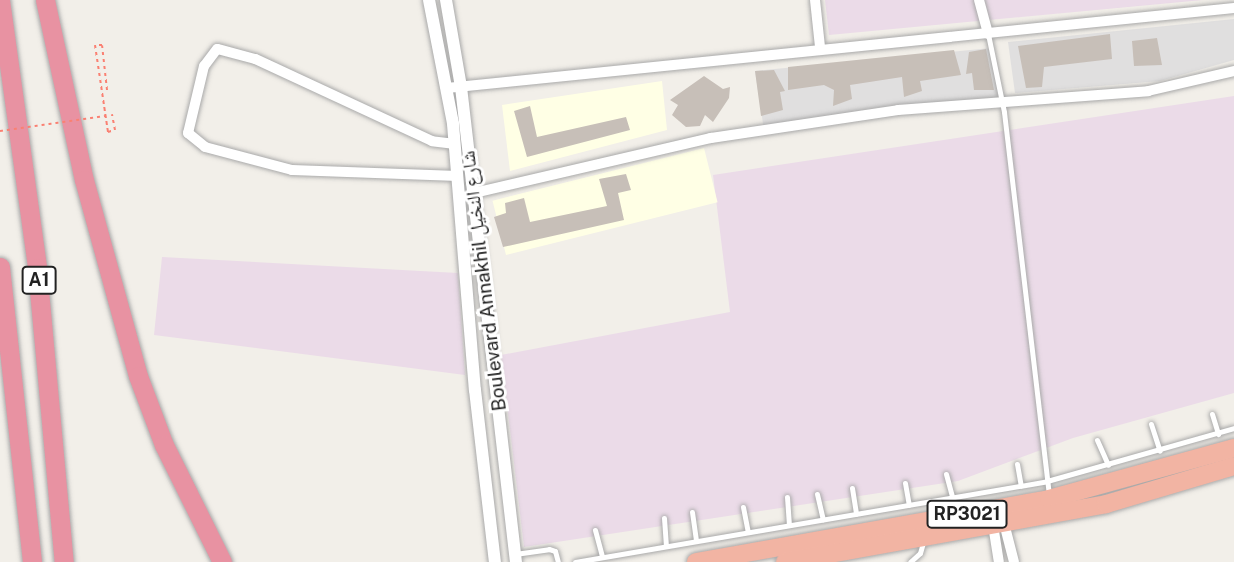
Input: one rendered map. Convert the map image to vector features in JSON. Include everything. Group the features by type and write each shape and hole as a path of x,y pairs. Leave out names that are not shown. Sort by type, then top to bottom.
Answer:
{"highway":[{"name":"A1","path":"0,0 37,268 64,562"},
{"path":"45,0 84,180 138,376 164,444 222,562"},
{"name":"A1","path":"0,267 32,562"},
{"name":"RP3021","path":"696,562 1048,490 1234,448"},
{"name":"RP3021","path":"785,562 1106,504 1234,466"}],"street":[{"name":"Boulevard Annakhil شارع النخيل","path":"429,0 455,144 475,390 495,562"},
{"name":"Boulevard Annakhil شارع النخيل","path":"446,0 461,86 516,558"},
{"path":"815,0 820,47"},
{"path":"979,0 988,34"},
{"path":"447,88 713,63 820,47 988,34 1234,8"},
{"path":"455,144 432,141 255,59 217,49 204,66 188,133 205,147 292,170 458,176"},
{"path":"474,193 711,138 898,110 1002,105 1148,90 1234,71"},
{"path":"998,524 999,562"},
{"path":"998,524 1014,562"}],"lane":[{"path":"988,34 1002,105 1048,490"},
{"path":"1212,414 1218,434"},
{"path":"1152,424 1160,451"},
{"path":"575,562 1021,485 1048,490 1108,465 1234,428"},
{"path":"1097,440 1108,465"},
{"path":"1017,464 1021,485"},
{"path":"946,474 952,497"},
{"path":"905,483 909,505"},
{"path":"852,488 856,514"},
{"path":"817,494 823,519"},
{"path":"787,497 789,525"},
{"path":"743,506 748,532"},
{"path":"692,512 696,541"},
{"path":"664,518 666,546"},
{"path":"595,530 602,557"},
{"path":"910,562 920,553 925,537"},
{"path":"516,558 549,549 558,562"}],"path":[{"path":"107,90 102,45 95,45 108,132 116,130 112,114"},
{"path":"0,131 105,116"}],"shaded area":[{"path":"825,0 1203,0 829,35"},
{"path":"1234,19 1234,60 1160,81 1015,93 1008,42"},
{"path":"991,48 1001,98 764,130 755,71"},
{"path":"662,81 667,130 510,171 502,105"},
{"path":"1234,96 1234,393 1073,438 958,481 524,547 501,355 730,312 713,175"},
{"path":"704,148 718,202 506,255 492,201"},
{"path":"162,257 458,273 465,375 154,335"}],"building":[{"path":"1110,34 1112,59 1044,67 1042,87 1026,88 1018,46"},
{"path":"1157,38 1162,65 1134,66 1132,41"},
{"path":"986,49 994,90 974,90 972,73 966,74 969,52"},
{"path":"954,50 961,75 920,81 922,91 904,97 902,77 850,85 852,99 833,106 834,90 824,85 788,90 788,67"},
{"path":"774,70 785,91 780,92 783,110 761,116 755,71"},
{"path":"704,76 723,89 730,87 729,98 713,122 705,115 700,126 686,127 672,115 678,105 670,100"},
{"path":"530,106 537,137 626,117 630,130 527,157 514,111"},
{"path":"626,174 631,190 618,193 624,220 503,247 494,217 506,213 505,203 524,198 530,222 607,206 599,179"}]}
